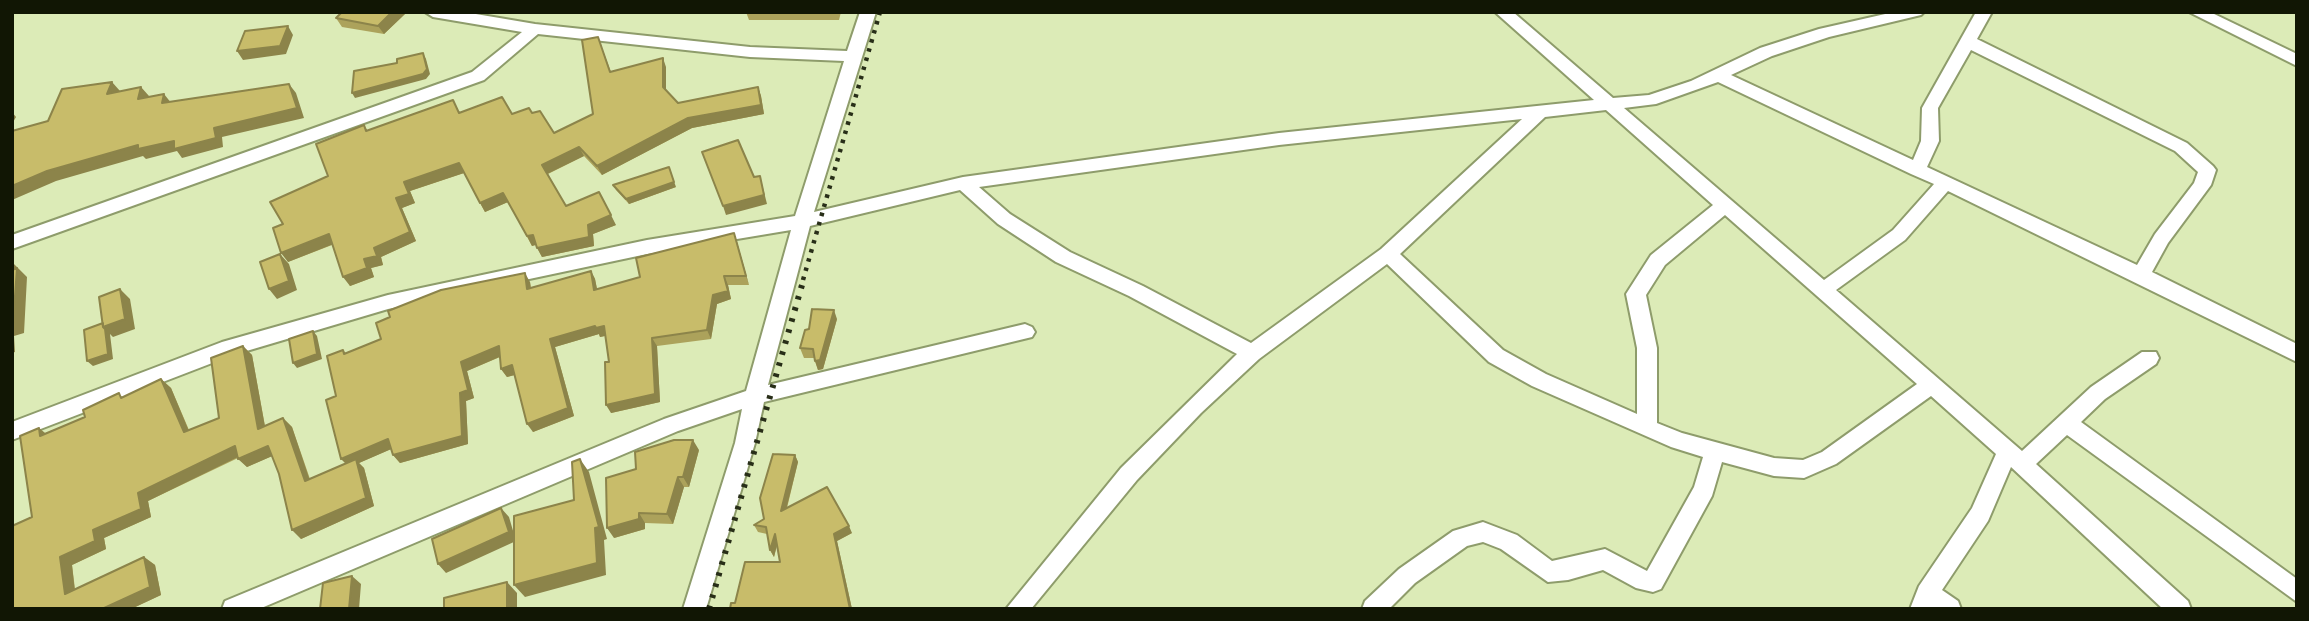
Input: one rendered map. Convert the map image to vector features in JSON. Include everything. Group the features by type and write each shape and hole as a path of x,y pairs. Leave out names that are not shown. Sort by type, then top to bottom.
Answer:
{"street":[{"path":"433,12 535,29 750,52 854,56"},
{"path":"694,609 745,443 755,396 804,221 868,12"},
{"path":"1503,12 2015,457 2180,609"},
{"path":"12,431 229,348 388,302 647,247 804,221 963,183 1279,139 1650,100 1697,85 1715,74 1766,52 1825,33 1916,12"},
{"path":"1917,170 1930,141 1930,108 1984,12"},
{"path":"2197,12 2297,61"},
{"path":"12,242 478,76 535,29"},
{"path":"1969,42 2083,101 2181,147 2207,170 2202,185 2161,239 2141,276"},
{"path":"1715,74 2141,276 2297,354"},
{"path":"1017,609 1129,474 1252,353 1388,254 1539,113"},
{"path":"963,183 1004,219 1063,257 1136,291 1252,353"},
{"path":"1823,290 1899,235 1945,183"},
{"path":"1647,426 1647,348 1636,294 1658,260 1724,206"},
{"path":"1388,254 1496,356 1539,380 1678,441 1774,467 1804,469 1829,458 1931,385"},
{"path":"233,609 671,425 755,396 1025,332"},
{"path":"1950,609 1924,601 2015,457 2066,423 2098,393 2149,358"},
{"path":"2066,423 2297,592"},
{"path":"1373,609 1407,576 1461,538 1483,532 1509,542 1548,572 1568,570 1605,559 1644,581 1653,582 1704,489 1715,450"}],"building":[{"path":"342,12 392,12 378,26 336,18"},
{"path":"288,26 280,46 237,51 245,31"},
{"path":"598,37 610,72 663,58 663,87 678,103 758,87 761,105 688,118 597,166 579,147 542,165 566,206 599,192 611,215 588,225 589,237 537,248 533,235 527,236 503,193 480,203 459,163 404,182 409,194 396,198 410,232 374,248 377,256 364,259 367,268 343,277 329,234 281,253 273,228 283,224 270,202 328,176 316,144 364,125 366,131 453,100 459,113 502,97 512,114 529,108 532,113 540,111 554,133 593,114 582,40"},
{"path":"423,53 427,69 423,74 352,93 354,71 397,63 397,59"},
{"path":"112,82 107,94 141,87 138,99 164,94 162,103 289,84 297,108 214,128 216,138 174,149 174,141 138,149 138,145 47,171 12,186 12,131 48,121 62,89"},
{"path":"738,140 754,177 760,176 764,195 723,206 702,152"},
{"path":"669,167 674,182 626,199 613,185"},
{"path":"734,233 746,276 724,276 728,291 713,295 707,330 652,338 655,394 606,405 605,362 609,362 604,326 595,326 550,339 568,408 527,424 512,365 501,369 499,346 461,362 468,390 460,393 462,436 393,455 388,439 341,459 326,400 336,396 327,356 343,350 344,354 381,339 376,323 390,317 388,311 441,290 525,273 527,289 591,271 594,290 640,277 636,258"},
{"path":"280,254 289,281 269,289 260,262"},
{"path":"17,268 13,324 12,324 12,270"},
{"path":"120,289 125,319 103,327 99,297"},
{"path":"812,309 834,310 820,360 815,361 813,349 800,348 805,330 809,329"},
{"path":"103,323 108,354 87,361 84,330"},
{"path":"313,331 317,354 293,363 289,339"},
{"path":"243,346 258,429 283,418 305,481 356,459 366,498 292,530 279,474 268,446 238,459 235,446 138,493 141,509 93,530 95,541 60,557 65,594 144,557 150,587 102,609 12,609 12,526 32,517 20,436 39,428 40,436 85,417 83,410 119,393 121,398 161,379 184,432 219,418 211,358"},
{"path":"674,440 693,440 683,477 678,477 667,514 639,513 639,519 607,528 606,478 636,469 635,452"},
{"path":"773,454 795,455 781,511 827,487 849,526 834,534 850,609 730,609 731,603 735,603 745,562 780,562 775,534 770,550 766,527 754,525 764,519 760,498"},
{"path":"580,459 599,527 595,528 597,563 514,585 514,516 574,500 572,462"},
{"path":"501,508 509,532 438,564 432,539"},
{"path":"352,576 349,609 320,609 323,583"},
{"path":"507,582 507,609 444,609 444,598"}],"railway":[{"path":"803,280 880,12"},
{"path":"709,609 804,278"}]}
